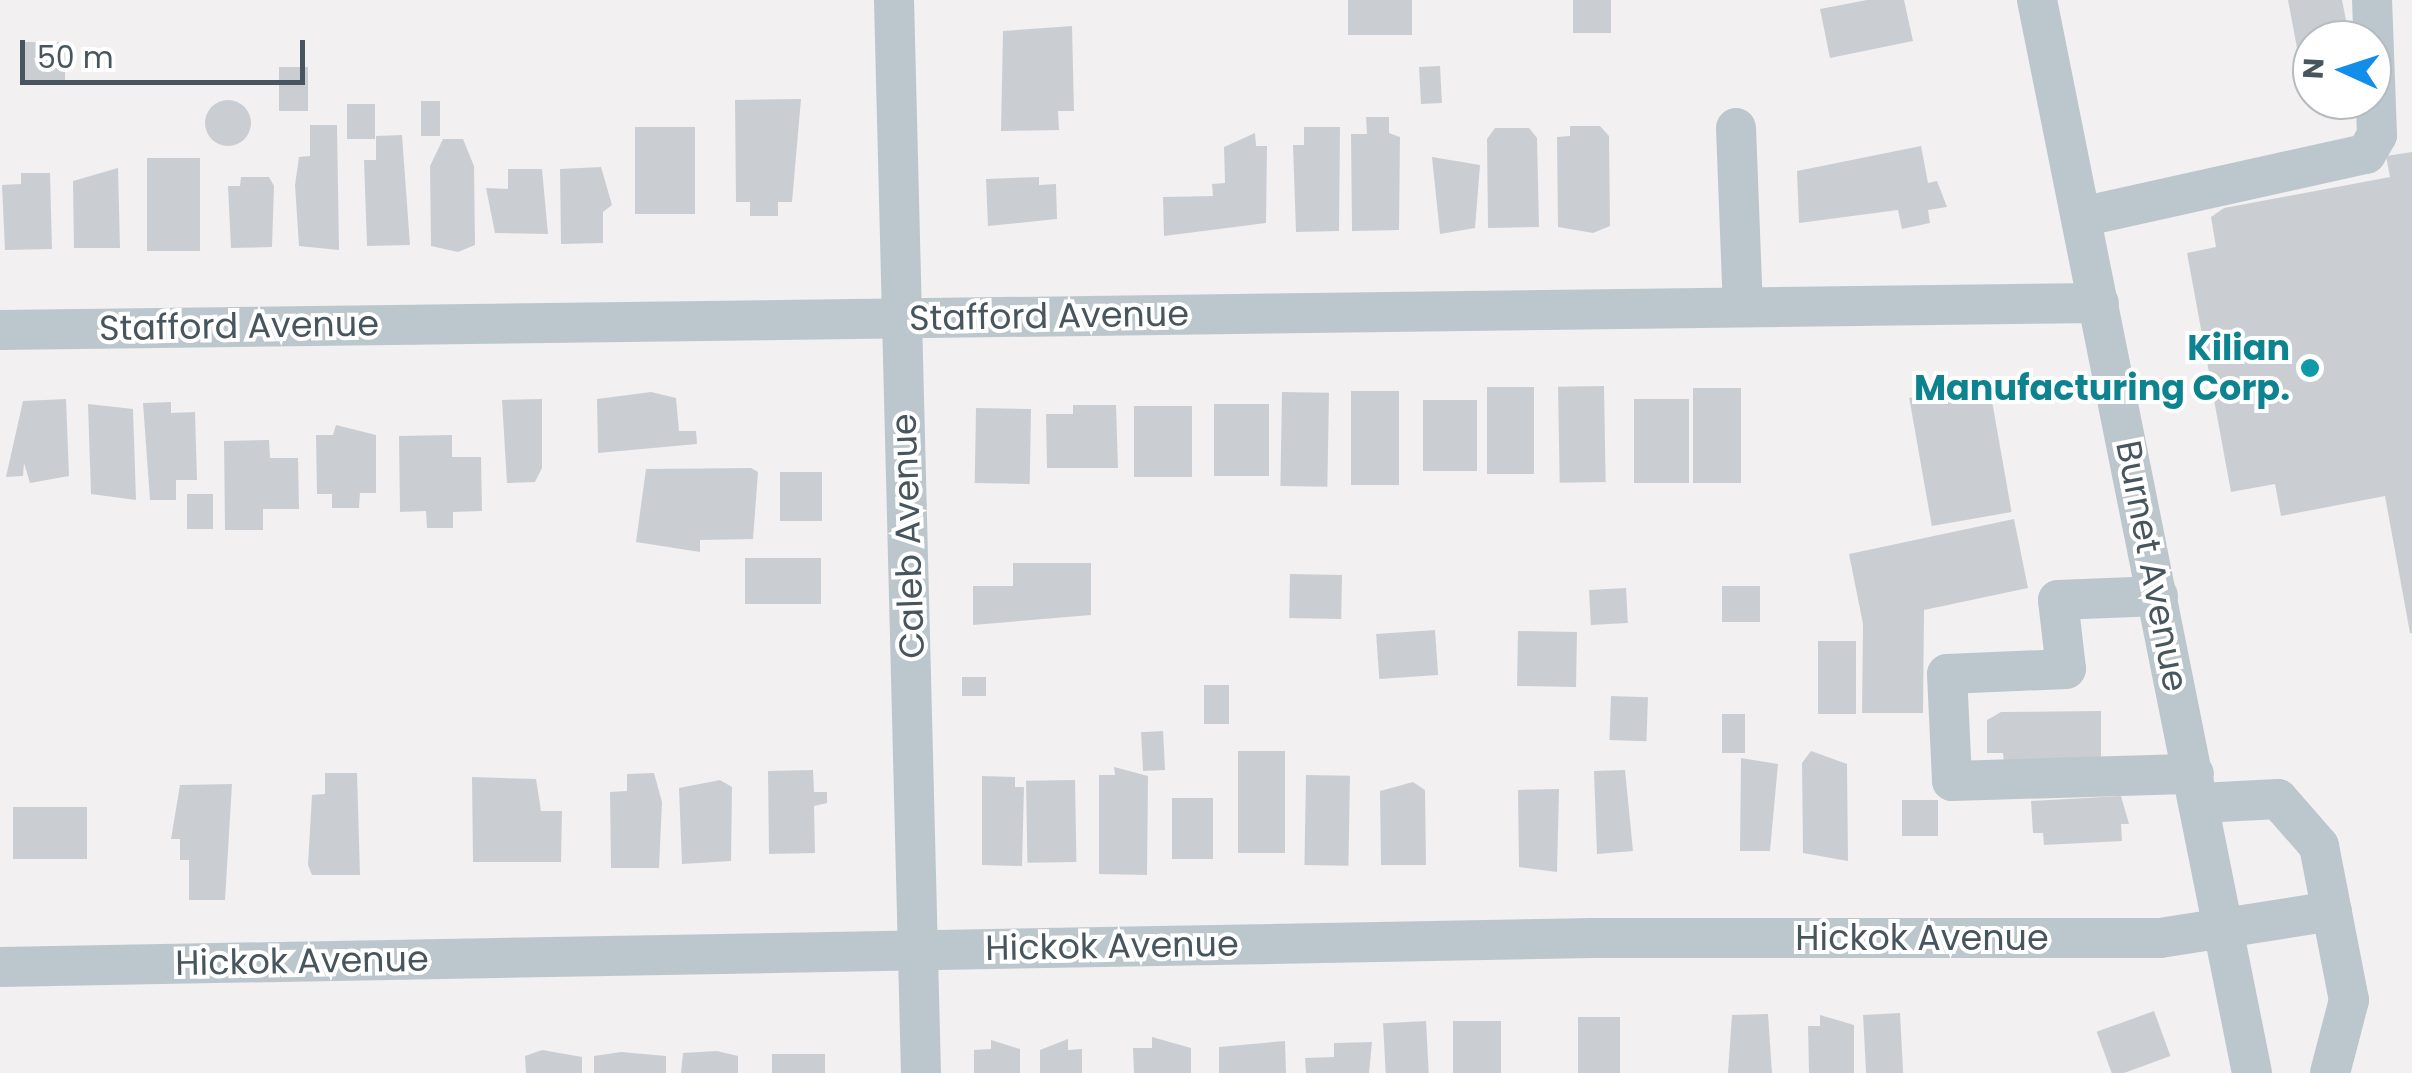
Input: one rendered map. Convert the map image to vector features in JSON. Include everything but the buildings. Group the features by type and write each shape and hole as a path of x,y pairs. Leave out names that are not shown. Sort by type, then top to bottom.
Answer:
{"street":[{"name":"Caleb Avenue","path":"894,0 921,1073"},
{"name":"Burnet Avenue","path":"2037,0 2252,1073"},
{"path":"2081,218 2366,154 2378,135 2372,0"},
{"path":"1736,128 1743,308"},
{"name":"Stafford Avenue","path":"0,330 2098,303"},
{"path":"2158,596 2058,600 2066,668 1947,674 1952,781 2197,788 2278,799 2319,846 2332,911 2348,1000 2330,1073"},
{"name":"Hickok Avenue","path":"0,967 2224,930 2332,911"}],"place":[{"name":"Kilian Manufacturing Corp.","path":"2310,368"}]}
